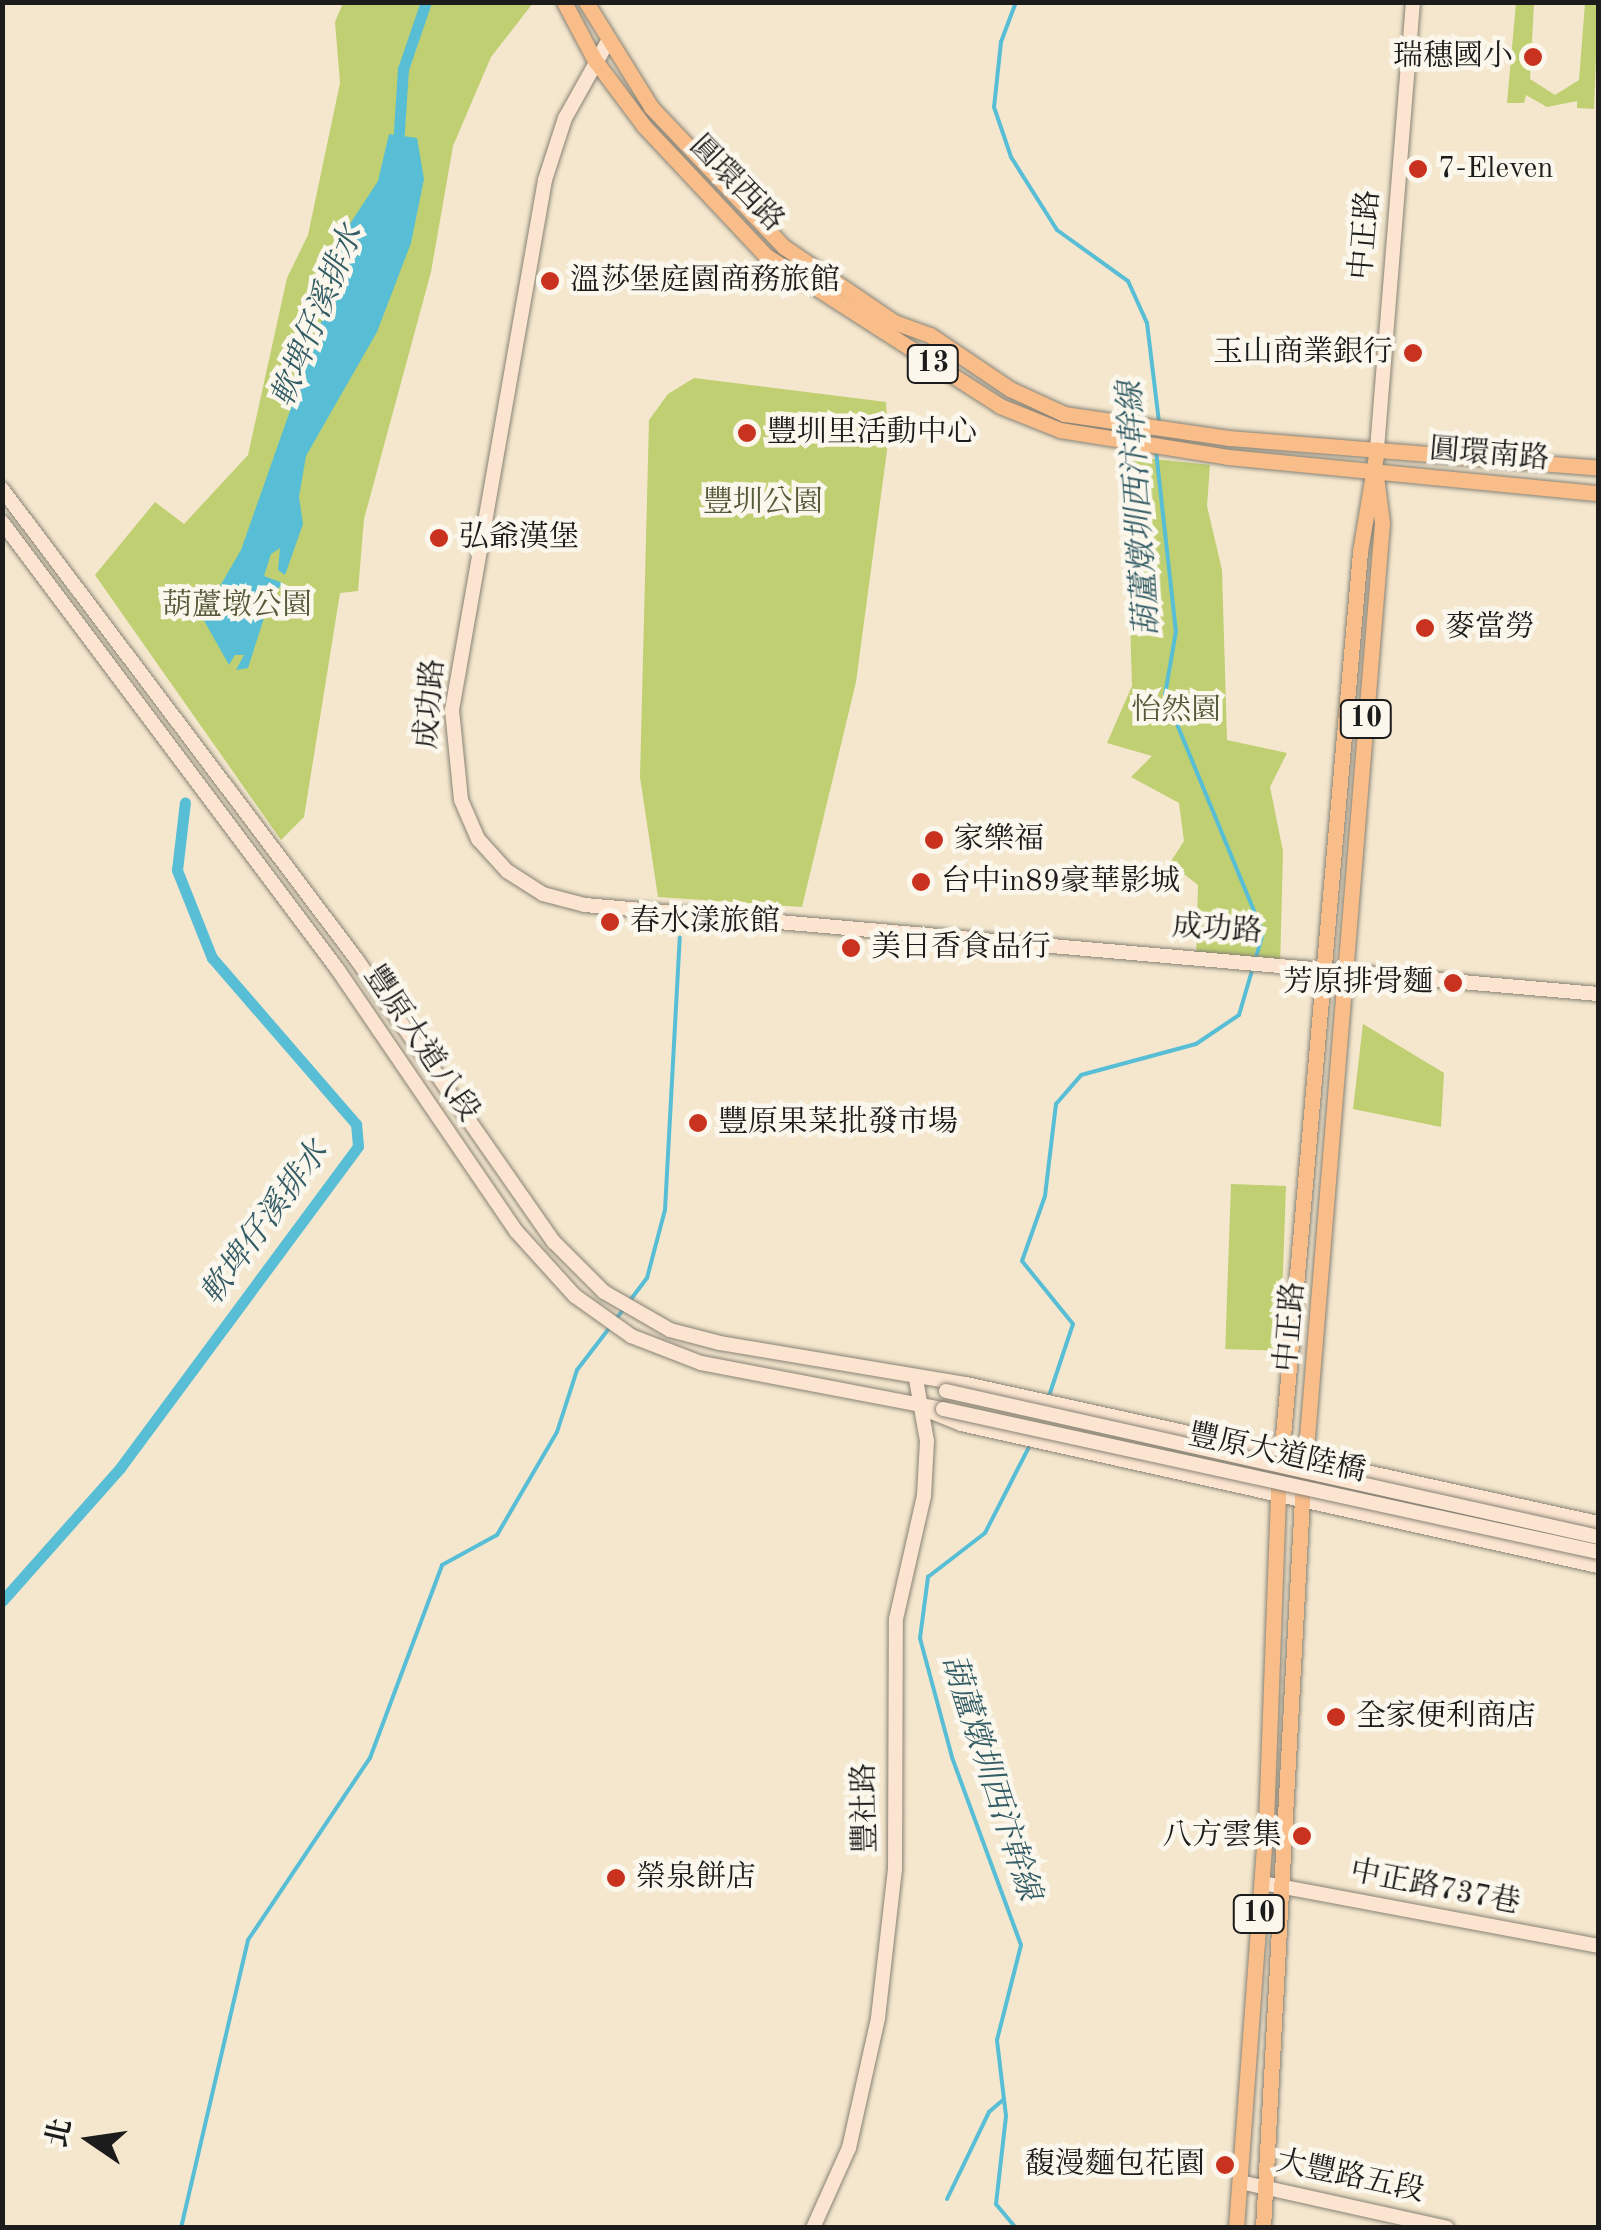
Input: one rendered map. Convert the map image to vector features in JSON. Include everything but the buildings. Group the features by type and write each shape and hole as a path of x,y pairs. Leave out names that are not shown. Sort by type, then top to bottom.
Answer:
{"main road":[{"name":"圓環西路","path":"564,2 594,59 644,126 765,255 1000,406 1086,434 1375,472"},
{"name":"圓環西路","path":"586,2 607,43 651,107 784,248 1010,389 1064,414 1125,427 1377,449"},
{"name":"圓環南路","path":"1377,449 1598,468"},
{"name":"中正路","path":"1240,2182 1262,1883 1278,1493 1360,552 1377,449"},
{"name":"圓環南路","path":"1375,472 1598,493"},
{"name":"中正路","path":"1267,2187 1302,1498 1382,523 1375,472"},
{"name":"10","path":"1236,2228 1240,2182"},
{"name":"10","path":"1263,2228 1267,2187"}],"street":[{"name":"中正路","path":"1377,449 1413,2"},
{"name":"成功路","path":"607,43 594,59 565,118 540,201 452,710 456,781 487,850 530,888 585,905 1346,967 1598,994"},
{"name":"豐原大道八段","path":"2,489 357,960 554,1242 604,1292 670,1330 795,1360 916,1379 1284,1450 1598,1523"},
{"name":"豐原大道八段","path":"2,522 338,970 516,1231 575,1296 631,1336 701,1363 943,1409"},
{"name":"豐原大道八段","path":"916,1379 946,1391"},
{"name":"豐社路","path":"813,2228 849,2148 878,2018 894,1870 892,1663 924,1496 924,1408 916,1379"},
{"name":"豐原大道陸橋","path":"946,1391 1598,1537"},
{"name":"豐原大道八段","path":"924,1408 960,1424 1598,1566"},
{"name":"豐原大道陸橋","path":"943,1409 1598,1552"},
{"name":"中正路737巷","path":"1262,1883 1598,1946"},
{"name":"大豐路五段","path":"1240,2182 1447,2228"}],"green space":[{"name":"葫蘆墩公園","path":"343,3 533,3 491,57 453,146 431,272 364,519 358,591 340,593 304,817 281,840 95,575 155,502 184,524 248,455 287,278 308,235 340,83 335,22"},
{"path":"1516,3 1534,3 1530,79 1555,95 1579,80 1585,3 1598,3 1594,109 1577,108 1577,101 1547,107 1526,95 1524,103 1507,103"},
{"name":"豐圳公園","path":"694,378 886,402 888,443 856,682 802,907 658,897 640,777 649,420 668,394"},
{"name":"怡然園","path":"1125,456 1210,465 1207,506 1222,570 1227,740 1287,753 1270,787 1283,851 1280,968 1196,962 1198,885 1170,863 1184,841 1179,803 1131,777 1152,756 1107,743 1132,686"},
{"path":"1363,1024 1444,1073 1441,1127 1353,1109"},
{"path":"1231,1184 1286,1186 1280,1351 1225,1349"}],"water":[{"path":"389,134 417,138 424,179 411,243 377,332 306,456 299,497 303,524 285,575 278,570 280,548 271,554 264,576 283,583 271,596 248,668 236,670 244,655 235,655 229,665 202,617 241,550 336,280 344,233 378,181"}],"waterway":[{"name":"軟埤仔溪排水","path":"398,146 403,69 426,2"},
{"name":"葫蘆燉圳西汴幹線","path":"1016,2 1001,42 994,107 1011,157 1057,230 1128,281 1147,323 1159,422"},
{"name":"葫蘆燉圳西汴幹線","path":"1156,451 1176,631 1165,695 1263,933 1256,958"},
{"name":"軟埤仔溪排水","path":"2,1601 120,1468 358,1146 356,1124 212,958 177,870 185,802"},
{"path":"616,1319 647,1278 665,1210 680,937"},
{"name":"葫蘆燉圳西汴幹線","path":"1048,1399 1073,1324 1022,1261 1045,1196 1056,1104 1081,1075 1196,1044 1239,1015 1253,967"},
{"path":"181,2228 248,1940 370,1758 442,1565 497,1535 557,1432 577,1370 610,1327"},
{"name":"葫蘆燉圳西汴幹線","path":"1016,2228 996,2204 1006,2116 997,2040 1021,1945 952,1757 920,1638 928,1577 985,1533 1030,1445"},
{"path":"947,2199 989,2112 1003,2100"}],"place":[{"name":"瑞穗國小","path":"1533,57"},
{"name":"7-Eleven","path":"1418,169"},
{"name":"溫莎堡庭園商務旅館","path":"550,281"},
{"name":"玉山商業銀行","path":"1413,353"},
{"name":"豐圳里活動中心","path":"747,433"},
{"name":"弘爺漢堡","path":"439,538"},
{"name":"麥當勞","path":"1425,628"},
{"name":"家樂福","path":"934,840"},
{"name":"台中in89豪華影城","path":"921,882"},
{"name":"春水漾旅館","path":"610,922"},
{"name":"美日香食品行","path":"851,948"},
{"name":"芳原排骨麵","path":"1453,983"},
{"name":"豐原果菜批發市場","path":"698,1123"},
{"name":"全家便利商店","path":"1336,1717"},
{"name":"八方雲集","path":"1302,1836"},
{"name":"榮泉餅店","path":"616,1878"},
{"name":"馥漫麵包花園","path":"1225,2165"}]}
